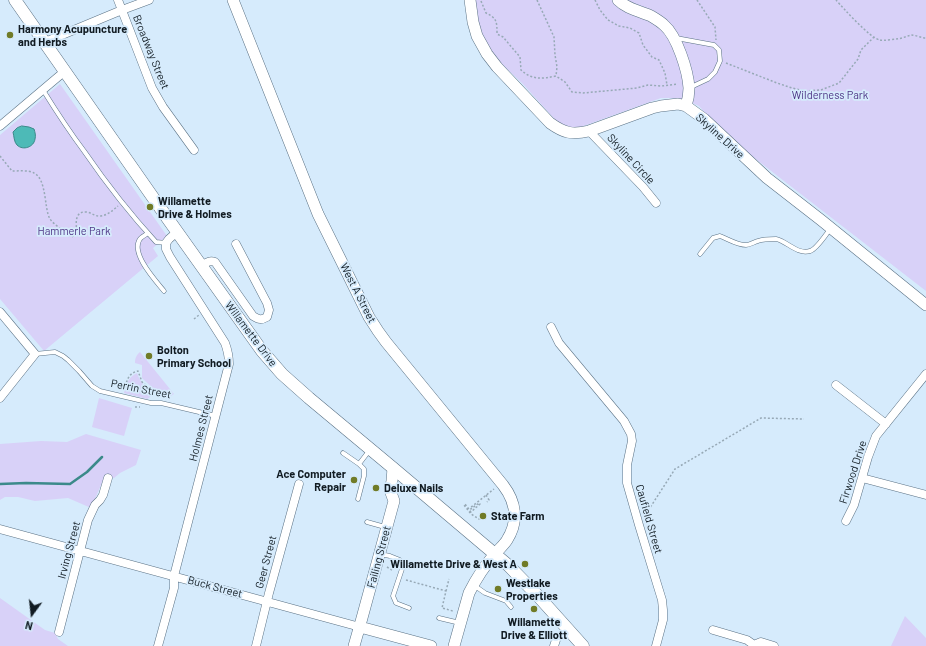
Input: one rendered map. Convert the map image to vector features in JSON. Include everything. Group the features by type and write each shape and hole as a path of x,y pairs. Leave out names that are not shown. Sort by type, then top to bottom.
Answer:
{"main road":[{"name":"Willamette Drive","path":"15,0 262,352 282,374 309,398 509,566 584,646"}],"street":[{"name":"Broadway Street","path":"118,0 152,88 194,150"},
{"path":"44,42 149,0"},
{"name":"West A Street","path":"233,0 318,214 369,317 386,342 510,494 515,516 511,534 473,584 454,646"},
{"name":"Skyline Drive","path":"470,0 473,22 477,36 486,54 550,123 557,128 565,132 581,133 652,108 678,104 686,106 704,120 767,178 926,305"},
{"path":"618,0 635,10 652,16 665,26 673,37 679,48 688,85 686,106"},
{"path":"0,126 65,71"},
{"name":"Skyline Circle","path":"589,131 639,182 656,203"},
{"path":"166,243 177,232"},
{"name":"Holmes Street","path":"158,646 174,588 174,576 229,364 229,352 225,343 170,257 166,249 166,243"},
{"path":"201,266 208,261 215,262 253,316 262,320 267,316 269,310 267,302 236,244"},
{"path":"0,312 35,354 0,398"},
{"name":"Caufield Street","path":"551,327 559,343 624,420 631,434 632,441 627,465 627,483 662,600 663,620 656,646"},
{"name":"Firwood Drive","path":"846,521 854,506 876,436 926,374"},
{"path":"836,385 886,424"},
{"name":"Failing Street","path":"354,646 394,501 390,490 393,468"},
{"name":"Irving Street","path":"59,632 88,520 95,506 103,495 108,478"},
{"path":"862,478 926,495"},
{"name":"Geer Street","path":"256,646 299,484"},
{"name":"Buck Street","path":"0,528 431,646"},
{"path":"713,630 747,640 754,645 761,642 774,646"}],"lane":[{"path":"673,37 714,45 719,50 720,61 715,72 708,79 688,85"},
{"path":"43,90 59,116 123,204 156,242 166,243"},
{"path":"700,254 713,238 720,236 740,245 748,245 759,240 770,239 778,240 803,252 811,251 817,246 831,228"},
{"path":"148,233 140,238 138,247 139,256 164,291"},
{"name":"Perrin Street","path":"35,354 55,352 63,356 80,371 92,386 100,392 151,403 161,403 216,416"},
{"path":"359,464 370,449"},
{"path":"343,453 364,469 364,476 358,499"},
{"path":"367,522 387,528"},
{"path":"380,554 400,560 403,566 393,596 396,603 409,608"},
{"path":"473,584 485,593 506,601 511,607"},
{"path":"438,618 461,623"}],"path":[{"path":"480,0 486,13 492,16 497,23 497,34 503,37 520,56 521,70 526,75 537,79 556,76 565,82 572,92 583,93 637,88 648,85 688,85"},
{"path":"537,0 554,37 557,67 556,76"},
{"path":"595,0 600,10 608,20 619,26 630,28 639,33 643,45 652,57 659,60 666,73 667,85"},
{"path":"696,0 715,27 716,39 714,45"},
{"path":"836,0 845,11 874,37 880,40 912,35 926,38"},
{"path":"720,61 792,88 805,91 821,90 839,83 858,58 861,50 874,37"},
{"path":"0,156 12,171 29,171 35,173 44,189 50,218 72,237 78,232 76,220 83,212 96,216 102,216 123,204"},
{"path":"194,319 200,315"},
{"path":"123,393 129,376 138,371 142,382 159,396"},
{"path":"639,525 675,469 761,418 804,419"},
{"path":"480,518 479,519 471,514 464,504 471,512 480,504 479,503 471,509 470,508 494,489"},
{"path":"486,495 489,500 487,502"},
{"path":"387,567 392,570"},
{"path":"449,579 442,608 455,612"},
{"path":"406,580 446,591"}],"green space":[{"name":"Wilderness Park","path":"475,0 926,0 926,291 726,136 699,106 690,102 671,98 661,98 578,128 573,129 558,123 523,84 491,54 480,37"},
{"name":"Hammerle Park","path":"60,84 167,236 153,248 158,256 44,351 0,299 0,135"},
{"path":"140,352 174,394 169,397 159,395 142,378 142,365 135,363 136,357"},
{"path":"137,373 142,383 155,394 147,399 124,393 129,379"},
{"path":"99,398 132,408 124,436 92,427"},
{"path":"86,434 141,450 136,465 120,473 114,478 105,476 91,508 68,498 35,501 18,497 5,497 0,500 0,444 41,441 67,442"},
{"path":"0,598 45,630 55,633 58,639 68,646 0,646"},
{"path":"905,616 926,638 926,646 891,646"}],"shaded area":[{"path":"22,126 34,129 35,134 33,144 25,148 19,147 16,144 13,132"}],"waterway":[{"path":"0,484 70,484 87,472 102,457"}],"place":[{"name":"Harmony Acupuncture and Herbs","path":"10,35"},
{"name":"Willamette Drive & Holmes","path":"150,207"},
{"name":"Bolton Primary School","path":"149,356"},
{"name":"Ace Computer Repair","path":"354,480"},
{"name":"Deluxe Nails","path":"376,488"},
{"name":"State Farm","path":"483,516"},
{"name":"Willamette Drive & West A","path":"525,564"},
{"name":"Westlake Properties","path":"498,589"},
{"name":"Willamette Drive & Elliott","path":"534,609"}]}
